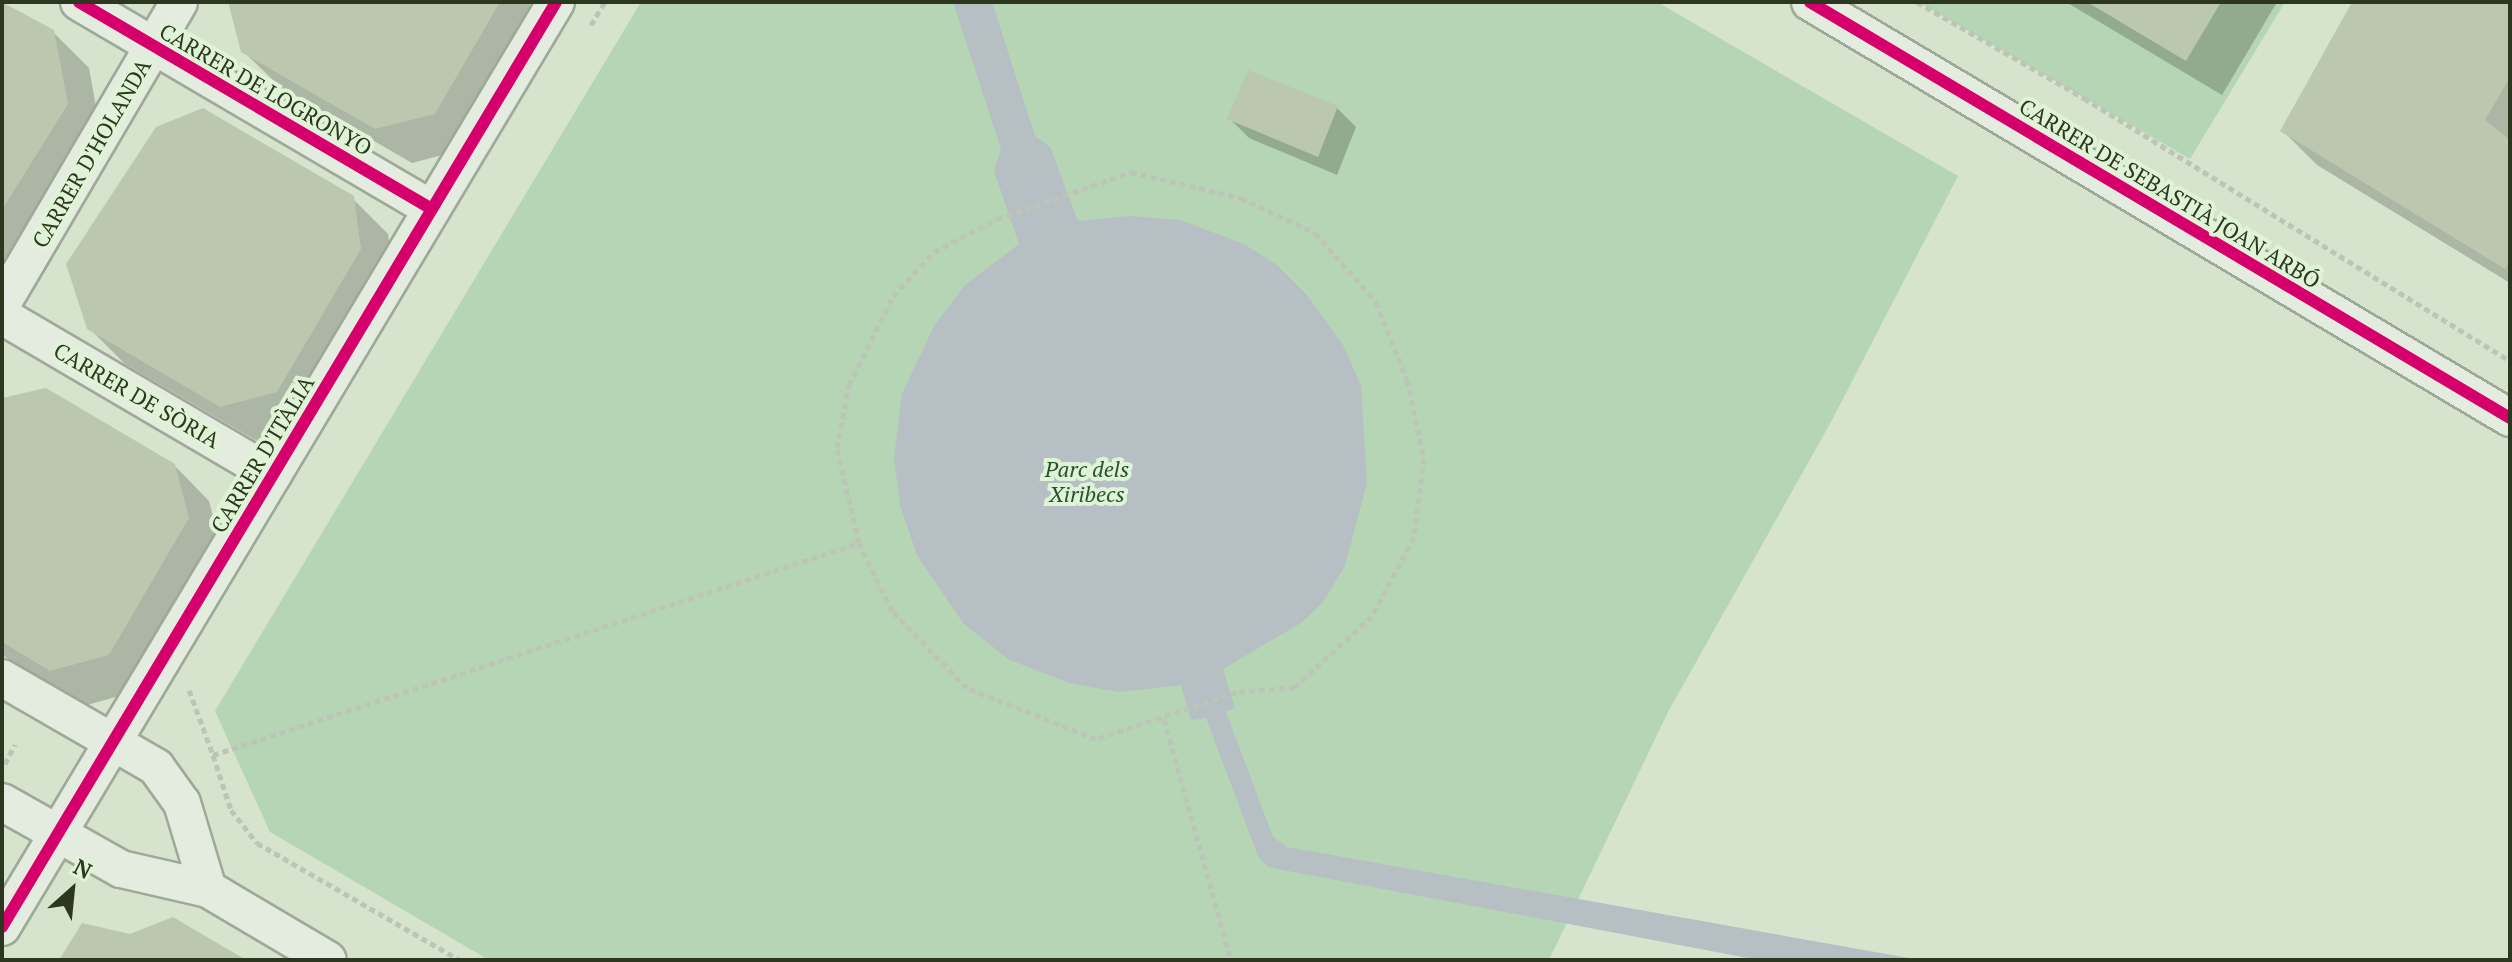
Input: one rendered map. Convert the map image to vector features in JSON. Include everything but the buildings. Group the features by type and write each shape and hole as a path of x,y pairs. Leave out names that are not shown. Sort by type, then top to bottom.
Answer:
{"street":[{"name":"CARRER DE LOGRONYO","path":"79,2 432,209"},
{"name":"CARRER D'HOLANDA","path":"2,304 179,2"},
{"name":"CARRER D'ITÀLIA","path":"2,927 556,2"},
{"name":"CARRER DE SEBASTIÀ JOAN ARBÓ","path":"1810,2 2510,418"},
{"name":"CARRER DE SÒRIA","path":"2,316 273,475"},
{"path":"2,678 156,767 182,803 208,889"},
{"path":"2,802 121,869 208,889 328,960"}],"path":[{"path":"589,29 605,2"},
{"path":"1917,2 2084,98 2510,361"},
{"path":"1131,172 1241,198 1315,233 1376,302 1407,380 1424,458 1414,537 1372,616 1295,687 1237,692 1164,719 1096,739 967,688 892,611 859,543 837,448 849,385 893,296 934,252 997,219 1131,172"},
{"path":"213,755 859,543"},
{"path":"197,676 189,689 231,810 257,843 460,960"},
{"path":"1164,719 1231,960"},
{"path":"2,736 21,748 2,770"}],"green space":[{"name":"Parc dels Xiribecs","path":"641,2 1657,2 1958,176 1831,422 1668,712 1549,960 489,960 270,832 215,711"},
{"path":"1918,2 2285,2 2190,159"}],"shaded area":[{"path":"953,2 992,2 1035,136 1050,147 1078,221 1130,216 1180,220 1244,244 1277,265 1307,295 1343,345 1361,386 1367,483 1345,566 1323,602 1301,623 1223,669 1235,708 1226,712 1273,837 1287,847 1920,960 1758,960 1268,867 1258,856 1206,718 1191,720 1181,685 1119,692 1069,683 1008,659 963,623 917,555 900,505 894,458 902,394 934,326 965,285 1019,244 994,171 1001,149"}],"cycle path":[{"path":"79,2 432,209"},
{"path":"2,927 556,2"},
{"path":"1810,2 2510,418"}]}
